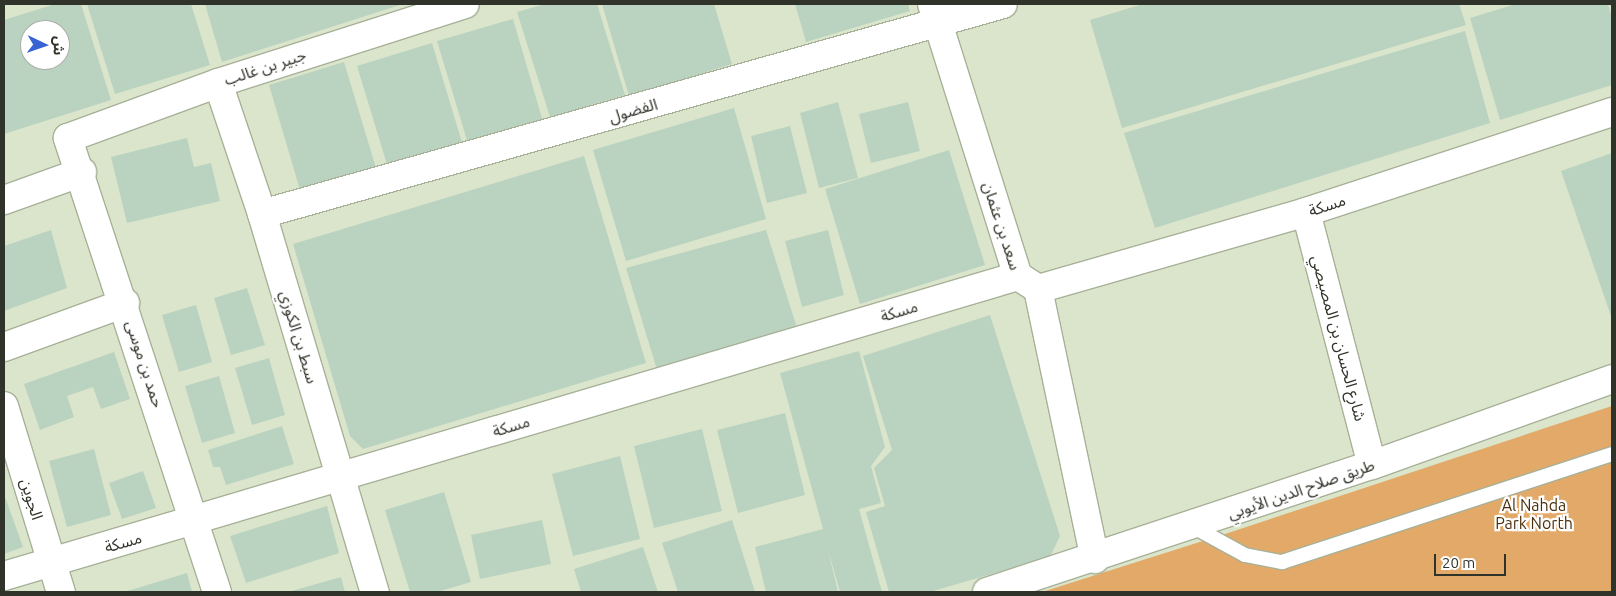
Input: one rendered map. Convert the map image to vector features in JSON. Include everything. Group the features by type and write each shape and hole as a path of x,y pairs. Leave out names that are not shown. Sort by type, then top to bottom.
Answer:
{"street":[{"name":"جبير بن غالب","path":"68,138 427,9 465,4"},
{"name":"الفضول","path":"262,214 935,14 1003,4"},
{"name":"سعد بن عثمان","path":"935,14 1028,282 1095,559"},
{"name":"سبط بن الكوزي","path":"218,83 262,214 375,592"},
{"name":"مسكة","path":"4,576 197,521 340,477 1028,282 1306,212 1612,112"},
{"name":"حمد بن موسى","path":"68,138 82,172 197,521 217,592"},
{"path":"4,200 82,172"},
{"name":"شارع الحسان بن المصيصي","path":"1306,212 1372,465"},
{"path":"4,347 125,303"},
{"name":"طريق صلاح الدين الأيوبي","path":"987,592 1095,559 1372,465 1612,379"},
{"name":"الجوين","path":"4,406 61,592"}],"lane":[{"path":"1192,526 1245,555 1282,562 1612,454"}],"green space":[{"name":"Al Nahda Park North","path":"1612,406 1612,592 1042,592 1225,534"}],"building":[{"path":"55,4 81,4 111,100 4,134 4,20"},
{"path":"87,4 191,4 210,65 115,94"},
{"path":"205,4 403,4 222,62"},
{"path":"545,4 597,4 625,95 550,117 517,12"},
{"path":"602,4 714,4 732,64 629,96"},
{"path":"795,4 908,4 910,11 806,42"},
{"path":"1143,4 1459,4 1466,25 1122,128 1090,20"},
{"path":"1516,4 1608,4 1612,18 1612,85 1500,120 1470,18"},
{"path":"513,19 544,125 469,147 437,41"},
{"path":"1465,31 1490,123 1155,228 1124,133"},
{"path":"432,43 464,149 389,171 357,66"},
{"path":"344,62 376,168 300,190 269,85"},
{"path":"838,102 858,178 819,188 800,113"},
{"path":"908,102 920,151 871,163 859,114"},
{"path":"734,108 766,219 626,261 593,150"},
{"path":"790,126 807,193 767,203 751,136"},
{"path":"187,138 194,167 211,163 220,201 127,223 111,157"},
{"path":"949,150 985,265 860,304 825,189"},
{"path":"1612,153 1612,319 1561,171"},
{"path":"584,156 646,363 363,449 350,436 293,244"},
{"path":"51,230 67,288 4,311 4,246"},
{"path":"766,230 797,328 658,373 626,268"},
{"path":"828,230 844,295 802,307 785,241"},
{"path":"247,288 265,345 231,355 214,298"},
{"path":"196,305 212,362 179,372 162,315"},
{"path":"990,315 1060,536 1050,557 930,592 889,592 866,512 885,506 874,468 892,450 863,356"},
{"path":"859,351 885,447 871,466 881,503 859,509 882,592 840,592 828,550 838,592 766,592 755,547 823,529 780,373"},
{"path":"114,352 130,399 101,409 93,387 67,396 74,417 40,430 24,384"},
{"path":"269,358 285,415 252,425 235,368"},
{"path":"219,376 235,433 202,443 185,386"},
{"path":"785,413 805,495 738,513 717,430"},
{"path":"282,426 294,464 226,485 220,467 213,467 208,450"},
{"path":"702,429 722,511 654,528 634,446"},
{"path":"94,449 111,515 67,527 49,461"},
{"path":"620,456 640,539 573,556 552,474"},
{"path":"143,471 156,508 122,519 109,483"},
{"path":"444,492 471,582 437,592 410,592 385,510"},
{"path":"4,494 23,547 4,554"},
{"path":"327,506 339,553 246,583 230,536"},
{"path":"542,520 551,564 480,579 471,535"},
{"path":"732,520 755,592 678,592 662,543"},
{"path":"643,547 658,592 581,592 574,569"},
{"path":"187,573 192,592 124,592"},
{"path":"341,577 345,592 288,592"}]}
